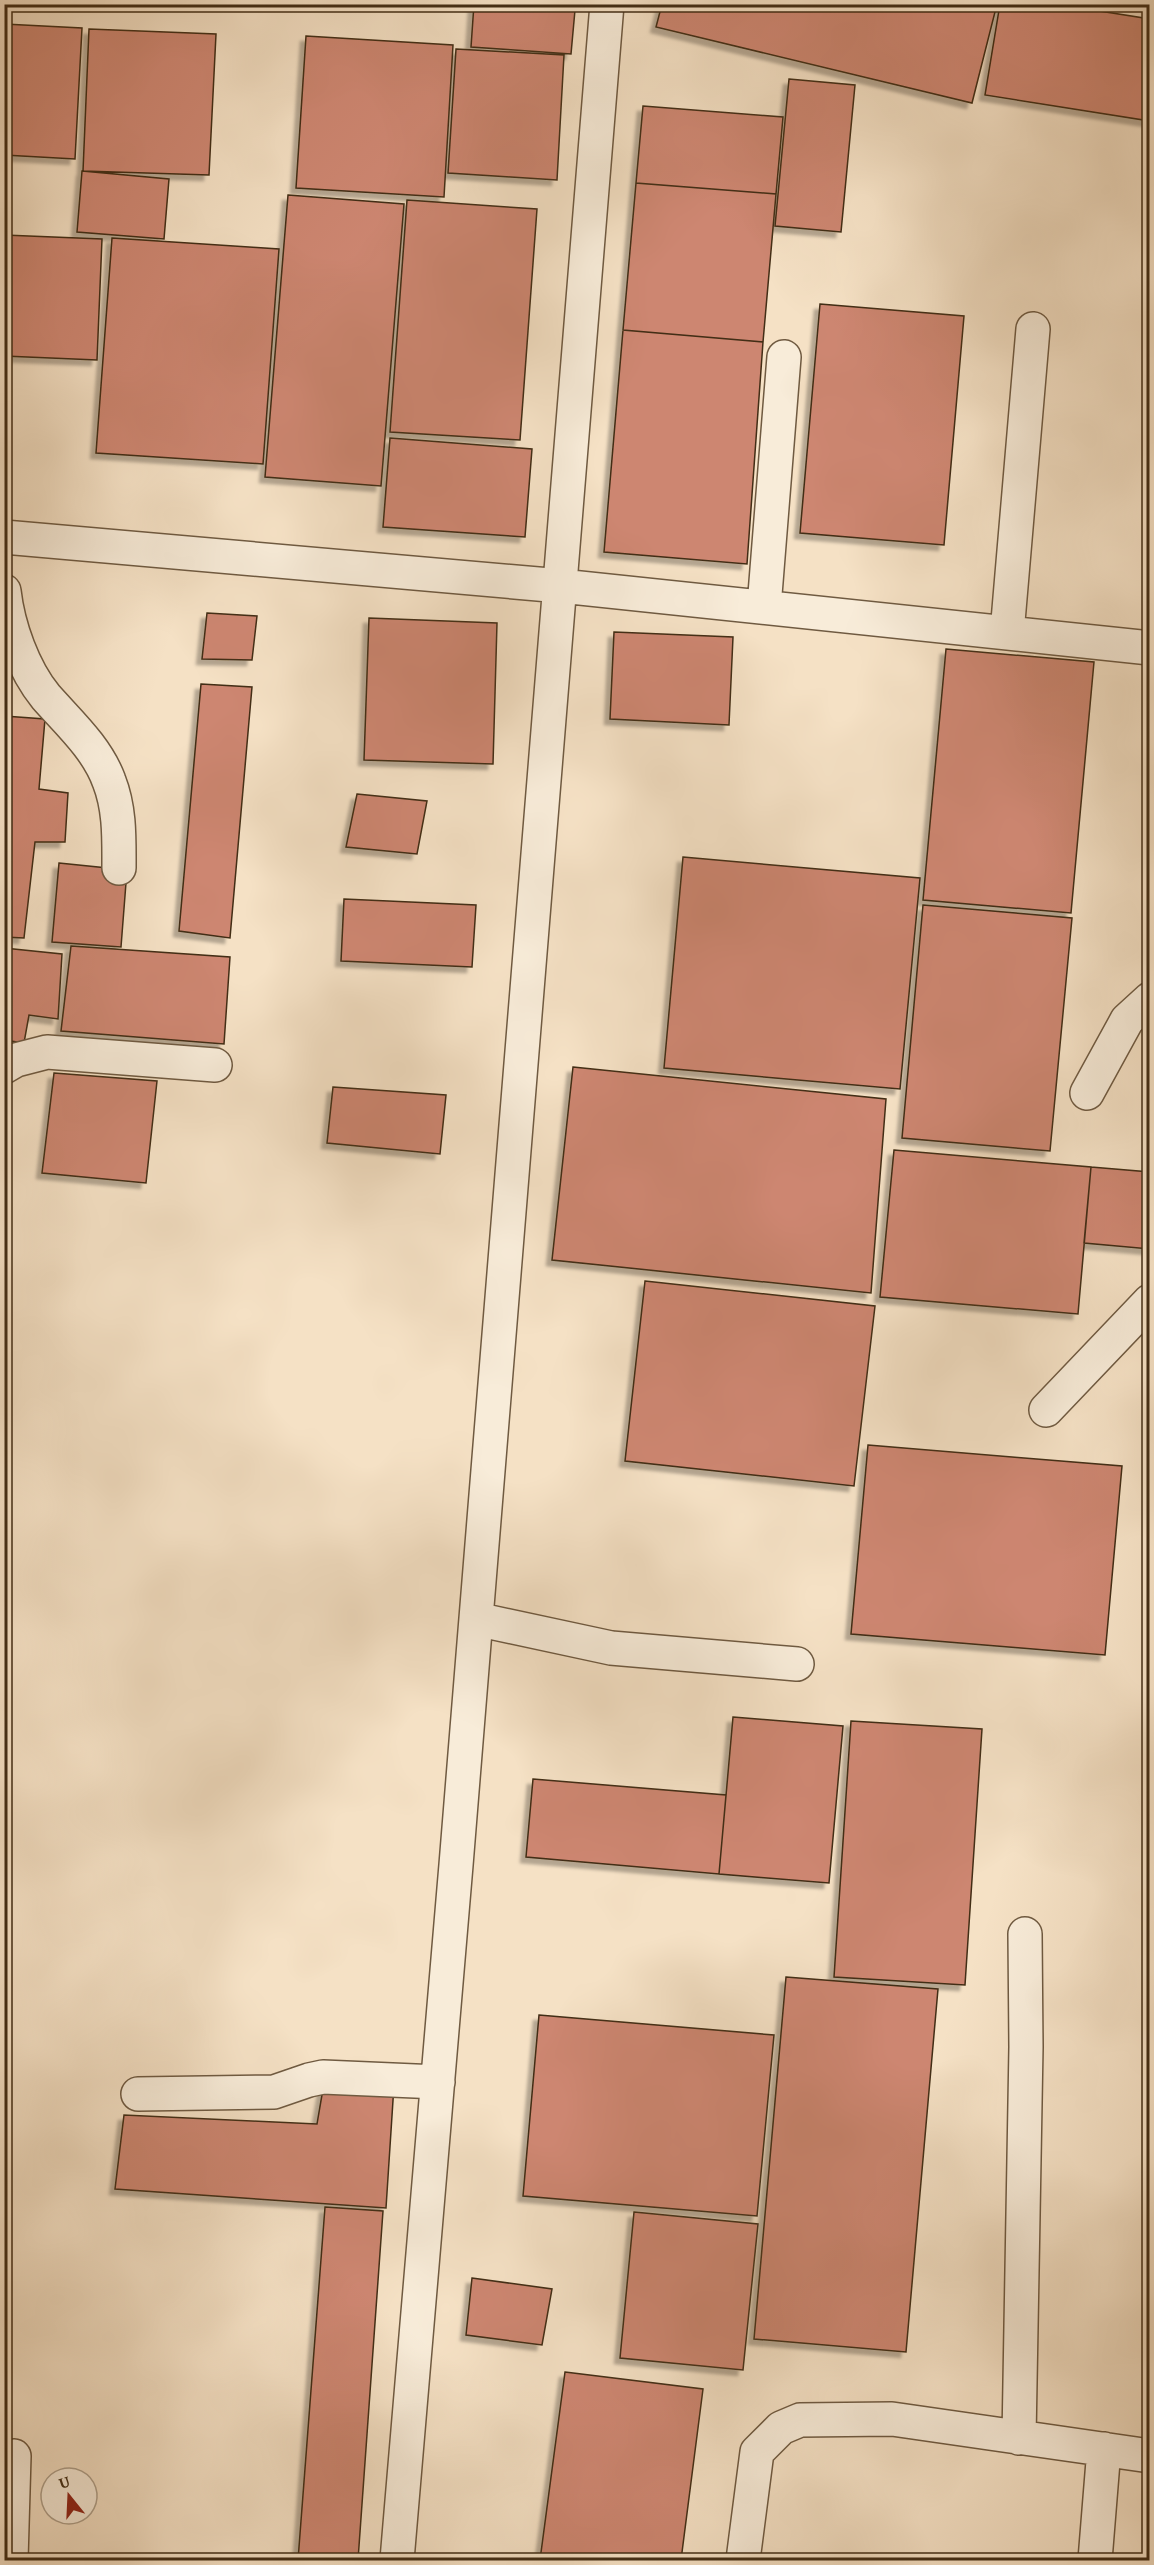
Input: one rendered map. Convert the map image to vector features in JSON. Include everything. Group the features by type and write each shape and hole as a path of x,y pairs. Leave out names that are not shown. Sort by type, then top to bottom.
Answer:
{"street":[{"path":"397,2560 561,586 607,4"},
{"path":"1007,633 1033,329"},
{"path":"764,607 784,357"},
{"path":"4,537 561,586 1149,648"},
{"path":"4,591 10,625 26,664 45,695 95,753 110,781 120,821 119,868"},
{"path":"1087,1093 1127,1020 1149,999"},
{"path":"4,1067 16,1060 47,1052 214,1065"},
{"path":"1047,1410 1149,1301"},
{"path":"476,1619 611,1648 797,1664"},
{"path":"1019,2438 1026,2059 1025,1934"},
{"path":"138,2094 274,2092 323,2077 438,2082"},
{"path":"743,2560 757,2452 781,2428 800,2420 892,2419 1149,2456"},
{"path":"1095,2560 1104,2449"},
{"path":"11,2560 14,2456"}],"building":[{"path":"474,4 575,10 571,54 471,47"},
{"path":"662,4 997,4 972,103 656,27"},
{"path":"1000,4 1055,4 1150,19 1150,121 985,95"},
{"path":"4,24 82,28 75,159 4,155"},
{"path":"89,29 216,34 209,175 83,171"},
{"path":"306,36 453,45 444,197 296,188"},
{"path":"456,49 564,55 557,180 448,173"},
{"path":"789,79 855,85 841,232 775,226"},
{"path":"643,106 783,117 776,194 636,183"},
{"path":"82,171 169,179 164,239 77,232"},
{"path":"636,183 776,194 763,342 623,330"},
{"path":"288,195 404,204 381,486 265,477"},
{"path":"407,200 537,209 520,440 390,432"},
{"path":"4,235 102,239 97,360 4,356"},
{"path":"112,238 279,249 263,464 96,453"},
{"path":"820,304 964,316 944,545 800,533"},
{"path":"623,330 763,342 747,564 604,552"},
{"path":"390,438 532,449 525,537 383,527"},
{"path":"207,613 257,616 252,660 202,659"},
{"path":"369,618 497,623 493,764 364,760"},
{"path":"614,632 733,637 729,725 610,719"},
{"path":"946,649 1094,662 1071,913 923,900"},
{"path":"201,684 252,687 230,938 179,931"},
{"path":"4,716 45,719 39,789 68,793 65,842 35,842 24,938 4,937"},
{"path":"357,794 427,801 417,854 346,847"},
{"path":"683,857 920,878 900,1089 664,1068"},
{"path":"59,863 127,870 121,947 52,942"},
{"path":"344,899 476,905 472,967 341,961"},
{"path":"923,905 1072,918 1050,1151 902,1138"},
{"path":"71,946 230,957 224,1044 61,1031"},
{"path":"4,948 62,954 58,1019 29,1015 24,1043 4,1040"},
{"path":"573,1067 886,1099 871,1293 552,1260"},
{"path":"54,1073 157,1081 146,1183 42,1173"},
{"path":"333,1087 446,1095 440,1154 327,1143"},
{"path":"894,1150 1091,1167 1078,1314 880,1297"},
{"path":"1091,1167 1150,1172 1150,1249 1084,1243"},
{"path":"645,1281 875,1306 854,1486 625,1461"},
{"path":"868,1445 1122,1466 1105,1655 851,1634"},
{"path":"733,1717 843,1726 829,1883 719,1874"},
{"path":"851,1721 982,1729 965,1985 834,1977"},
{"path":"533,1779 726,1795 719,1874 526,1857"},
{"path":"786,1977 938,1989 906,2352 754,2339"},
{"path":"539,2015 774,2035 757,2216 523,2196"},
{"path":"324,2083 394,2085 386,2208 115,2189 124,2115 317,2124"},
{"path":"325,2207 383,2211 358,2560 298,2560"},
{"path":"634,2212 758,2224 743,2370 620,2358"},
{"path":"472,2278 552,2289 542,2345 466,2335"},
{"path":"565,2372 703,2389 681,2560 540,2560"}]}
